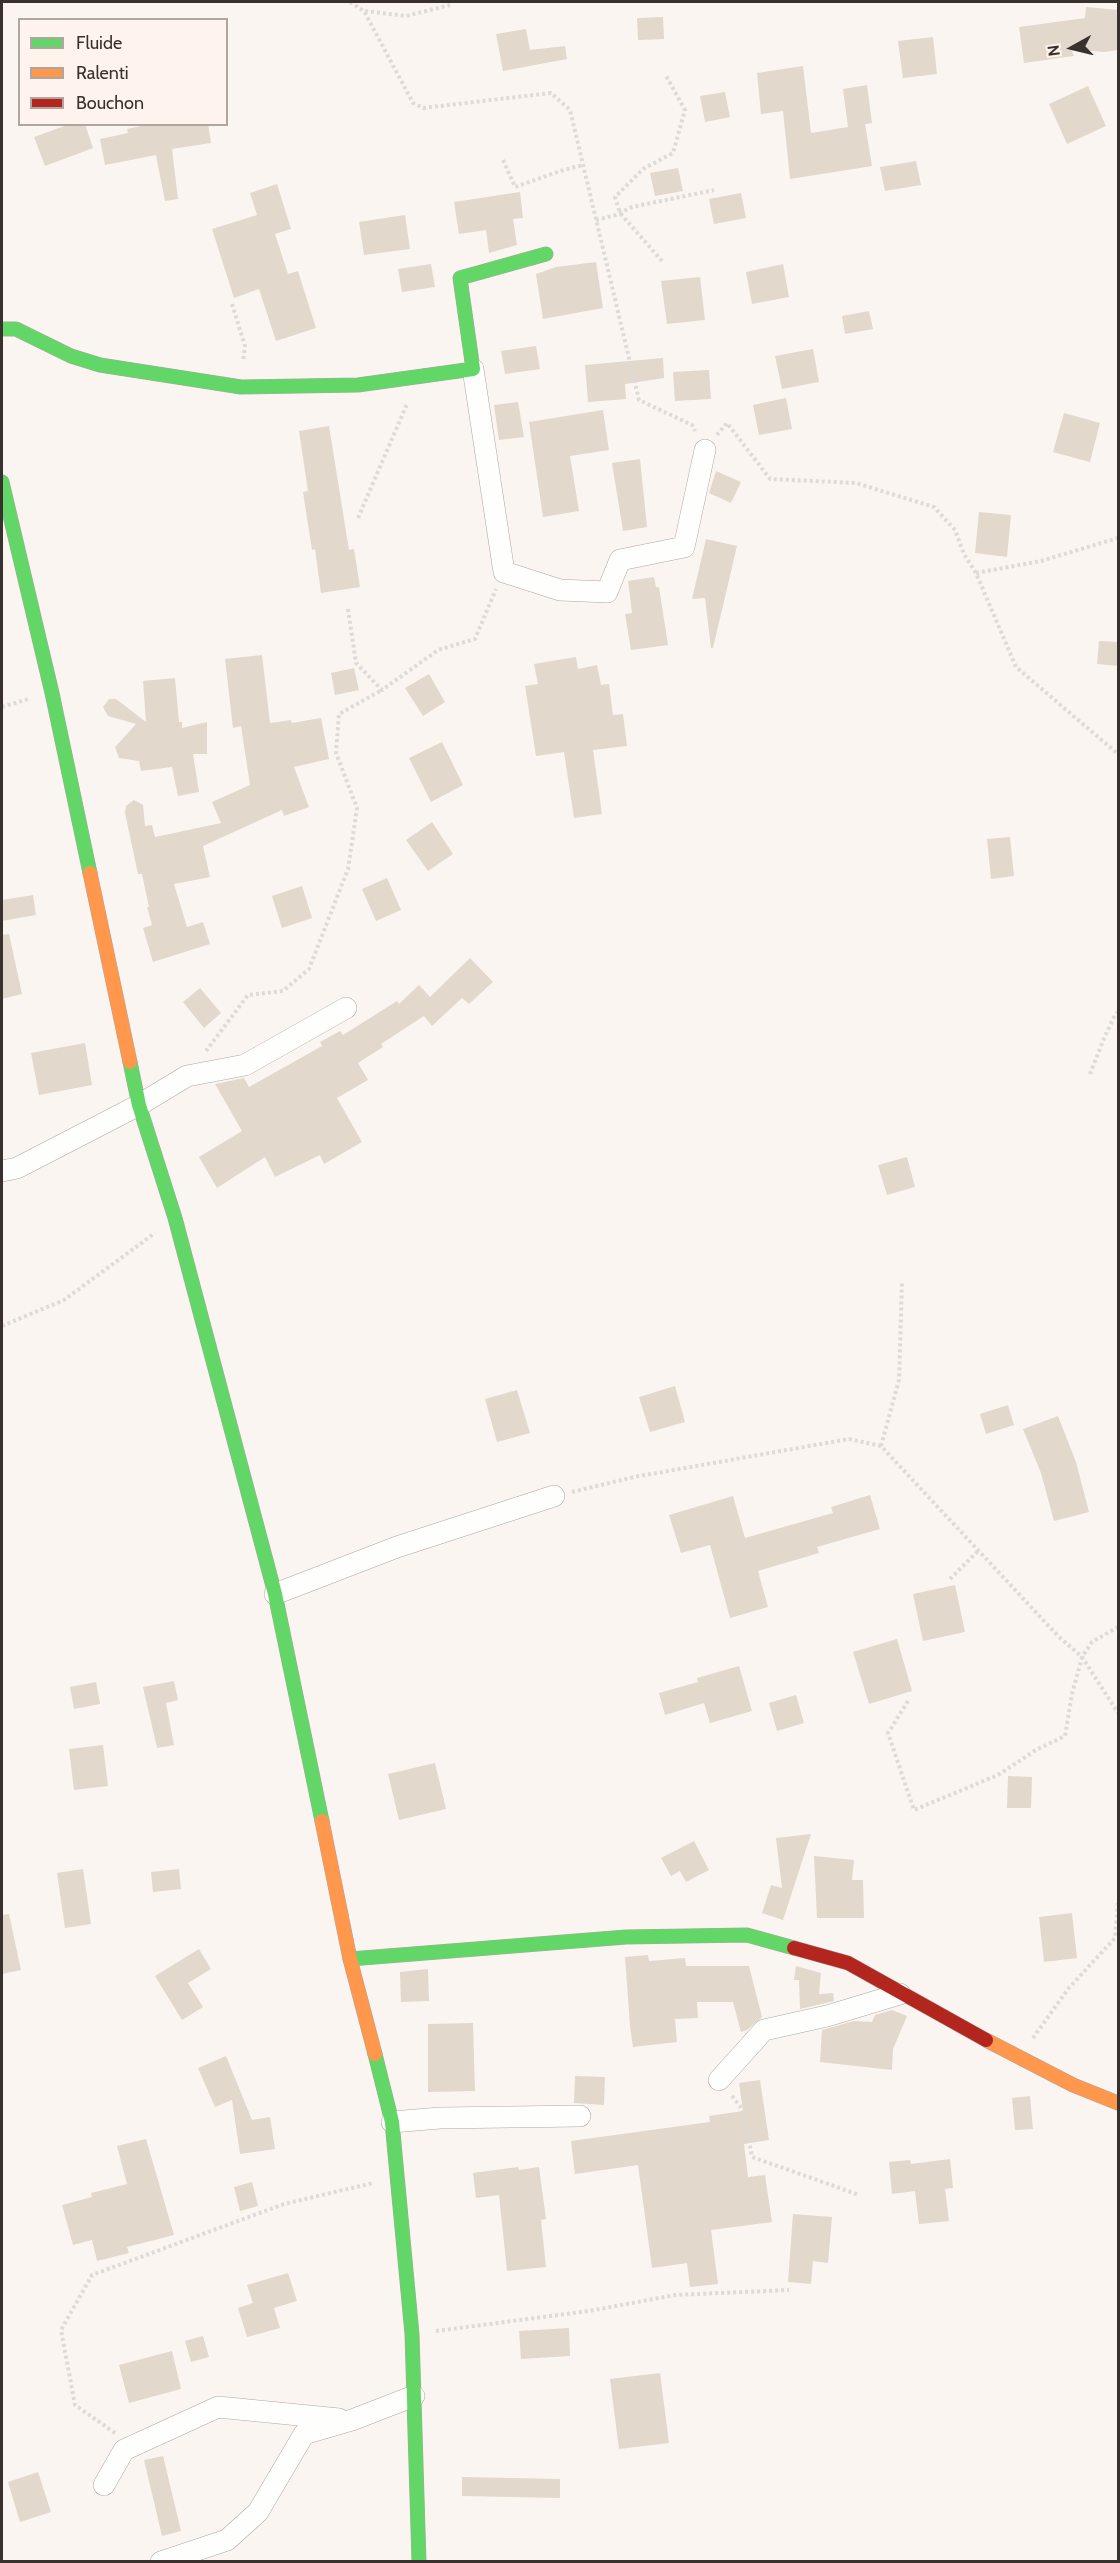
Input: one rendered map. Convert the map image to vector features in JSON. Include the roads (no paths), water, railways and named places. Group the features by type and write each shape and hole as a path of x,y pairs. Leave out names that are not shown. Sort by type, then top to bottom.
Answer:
{"main road":[{"path":"2,329 16,329 71,356 100,365 241,387 358,385 473,369 460,278 546,254"},
{"path":"2,482 52,693 139,1105 175,1218 275,1594 350,1959 392,2122 412,2334 419,2562"},
{"path":"350,1959 626,1937 747,1935 848,1963 1018,2058 1119,2103"}],"street":[{"path":"473,369 504,572 560,590 607,592 620,560 684,547 705,450"},
{"path":"2,1171 17,1168 139,1105 187,1076 245,1065 346,1008"},
{"path":"275,1594 397,1547 554,1496"},
{"path":"719,2079 764,2030 827,2016 900,1994"},
{"path":"392,2122 440,2118 580,2116"},
{"path":"161,2562 227,2540 258,2512 304,2434 352,2420 414,2396"},
{"path":"104,2485 124,2450 218,2407 352,2420"}]}
